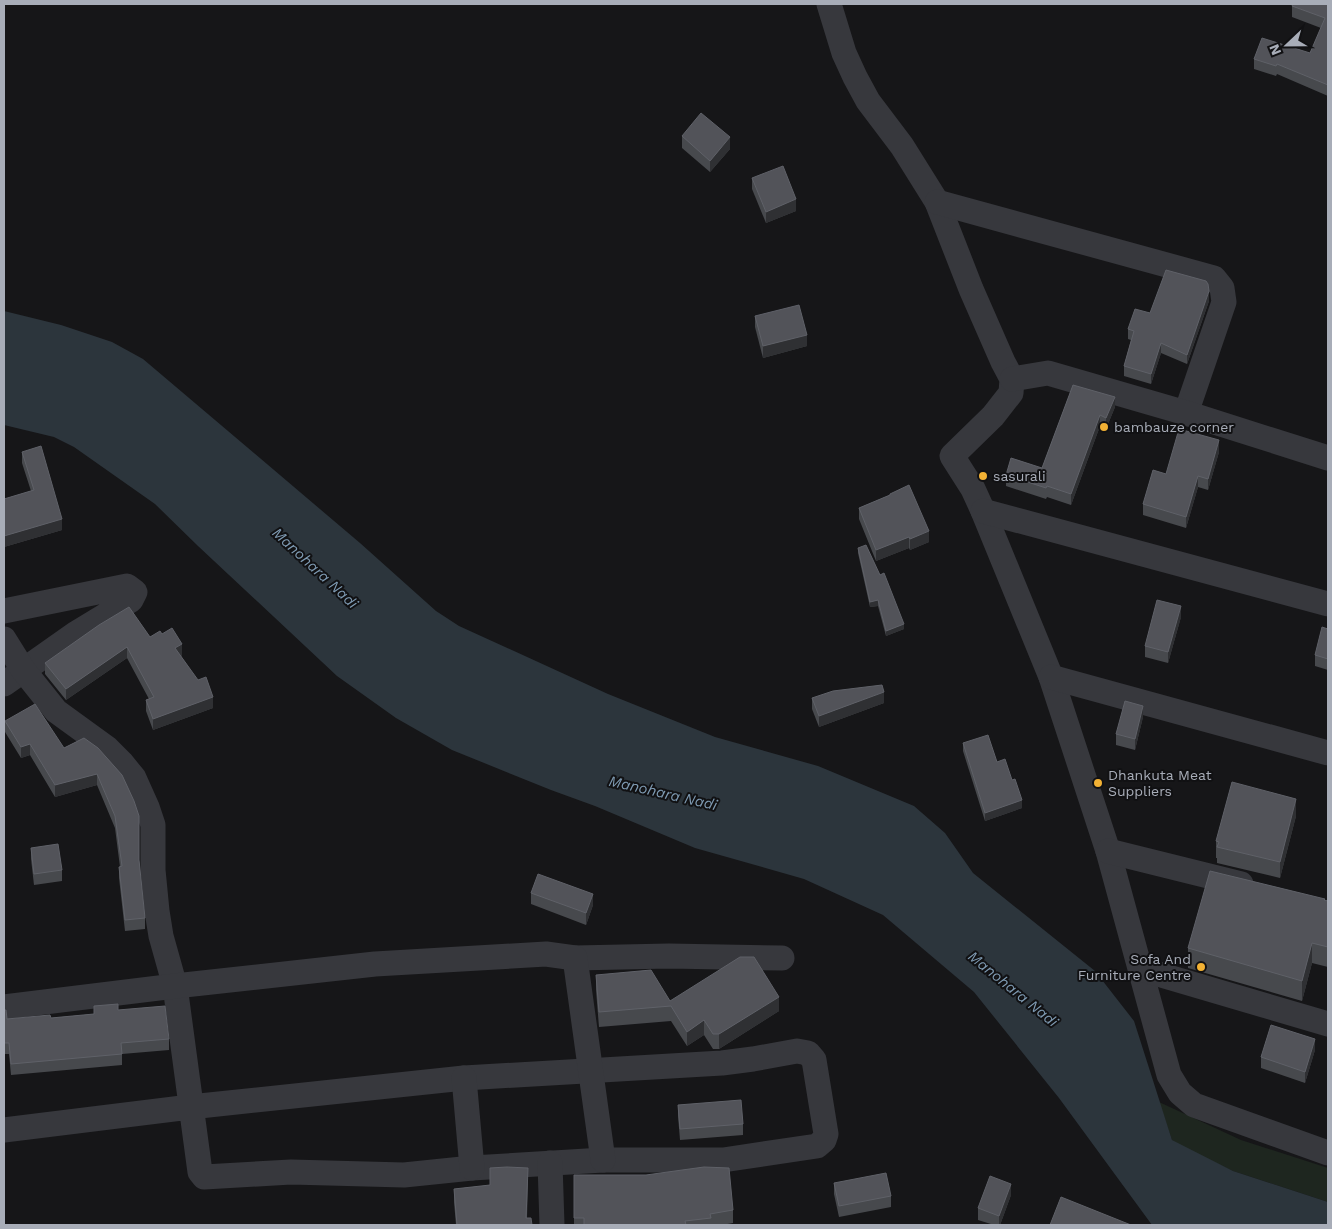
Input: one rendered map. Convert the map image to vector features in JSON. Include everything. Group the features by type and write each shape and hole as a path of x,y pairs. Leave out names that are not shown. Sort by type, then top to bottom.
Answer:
{"street":[{"path":"829,4 844,53 868,101 902,146 937,202 972,289 1012,379 1011,393 993,416 952,456 973,488 1050,677 1108,851 1169,1075 1180,1093 1194,1105 1328,1153"},
{"path":"937,202 1214,278 1222,288 1224,302 1186,413"},
{"path":"1012,379 1048,373 1186,413 1328,458"},
{"path":"983,511 1328,604"},
{"path":"4,611 127,586 135,592 131,600 75,634 4,684"},
{"path":"4,639 24,671 56,712 107,748 134,778 153,825 153,870 157,911 161,936 175,986 190,1107 200,1172 204,1177 291,1172 404,1175 472,1168 603,1160 723,1160 817,1146 824,1140 826,1134 814,1060 808,1053 797,1051 722,1063 464,1078 190,1107 4,1130"},
{"path":"1050,677 1328,753"},
{"path":"1108,851 1261,889"},
{"path":"4,1007 376,964 546,954 575,958 669,956 782,958"},
{"path":"575,958 603,1160"},
{"path":"1141,969 1328,1024"},
{"path":"464,1078 472,1168"},
{"path":"550,1164 552,1225"}],"shaded area":[{"path":"1159,1102 1241,1140 1328,1168 1328,1202 1233,1171 1179,1146 1172,1140"}],"water":[{"name":"Manohara Nadi","path":"4,311 61,325 112,342 143,359 360,543 436,611 459,626 608,694 715,737 818,766 914,806 945,833 973,873 1095,971 1134,1021 1172,1140 1233,1171 1328,1202 1328,1225 1152,1225 1059,1098 974,992 883,915 804,879 695,848 595,806 452,750 396,718 337,676 155,504 74,447 54,437 4,425"}],"building":[{"path":"1293,4 1328,4 1328,85 1277,64 1276,66 1254,59 1262,38 1310,53 1325,18 1292,6"},
{"path":"701,113 730,137 710,161 682,136"},
{"path":"783,166 796,199 766,212 752,178"},
{"path":"1166,270 1206,281 1209,291 1187,355 1161,343 1151,374 1124,366 1134,331 1128,329 1135,309 1150,313"},
{"path":"799,305 807,335 763,346 755,316"},
{"path":"1073,385 1115,397 1106,418 1100,415 1071,494 1006,475 1011,458 1042,468"},
{"path":"1179,429 1219,440 1208,479 1198,476 1186,517 1143,504 1153,470 1166,474"},
{"path":"41,446 62,519 4,536 4,499 34,490 22,452"},
{"path":"909,485 929,531 876,550 859,508"},
{"path":"866,545 880,575 884,573 904,624 886,631 878,600 870,602 858,548"},
{"path":"1157,600 1181,606 1168,652 1145,646"},
{"path":"129,607 150,637 160,631 162,634 172,628 182,644 175,648 198,680 206,677 213,697 153,719 146,700 154,697 127,647 66,689 45,663 99,625"},
{"path":"1322,627 1328,629 1328,659 1315,655"},
{"path":"882,685 884,692 819,716 812,698 833,691"},
{"path":"1125,701 1143,706 1135,739 1116,734"},
{"path":"35,704 64,748 84,738 98,748 122,775 139,816 139,860 145,918 125,920 119,867 122,866 115,816 97,774 55,785 30,744 21,747 5,721"},
{"path":"988,735 997,762 1005,759 1012,780 1015,779 1022,800 985,813 963,743"},
{"path":"1232,782 1296,799 1280,862 1217,847 1219,842 1216,841"},
{"path":"58,844 62,870 34,874 31,848"},
{"path":"1210,871 1328,901 1328,947 1312,943 1302,981 1188,948"},
{"path":"538,874 593,894 586,913 531,893"},
{"path":"740,957 754,957 779,997 719,1034 713,1034 704,1020 687,1032 671,1006 599,1012 596,975 651,970 670,1001"},
{"path":"118,1004 118,1010 165,1006 169,1039 121,1043 122,1054 11,1064 9,1043 4,1043 4,1010 6,1010 7,1019 50,1015 51,1018 94,1014 94,1006"},
{"path":"1271,1025 1315,1039 1305,1072 1261,1057"},
{"path":"741,1100 743,1124 680,1129 678,1105"},
{"path":"704,1167 729,1168 733,1210 710,1214 711,1218 685,1221 686,1225 584,1225 584,1218 574,1218 574,1175 646,1175"},
{"path":"490,1168 528,1168 526,1218 531,1218 532,1225 457,1225 454,1189 490,1185"},
{"path":"886,1173 891,1196 839,1206 834,1183"},
{"path":"990,1176 1011,1184 999,1216 978,1208"},
{"path":"1061,1197 1131,1225 1050,1225"}],"place":[{"name":"bambauze corner","path":"1104,427"},
{"name":"sasurali","path":"983,476"},
{"name":"Dhankuta Meat Suppliers","path":"1098,783"},
{"name":"Sofa And Furniture Centre","path":"1201,967"}]}
